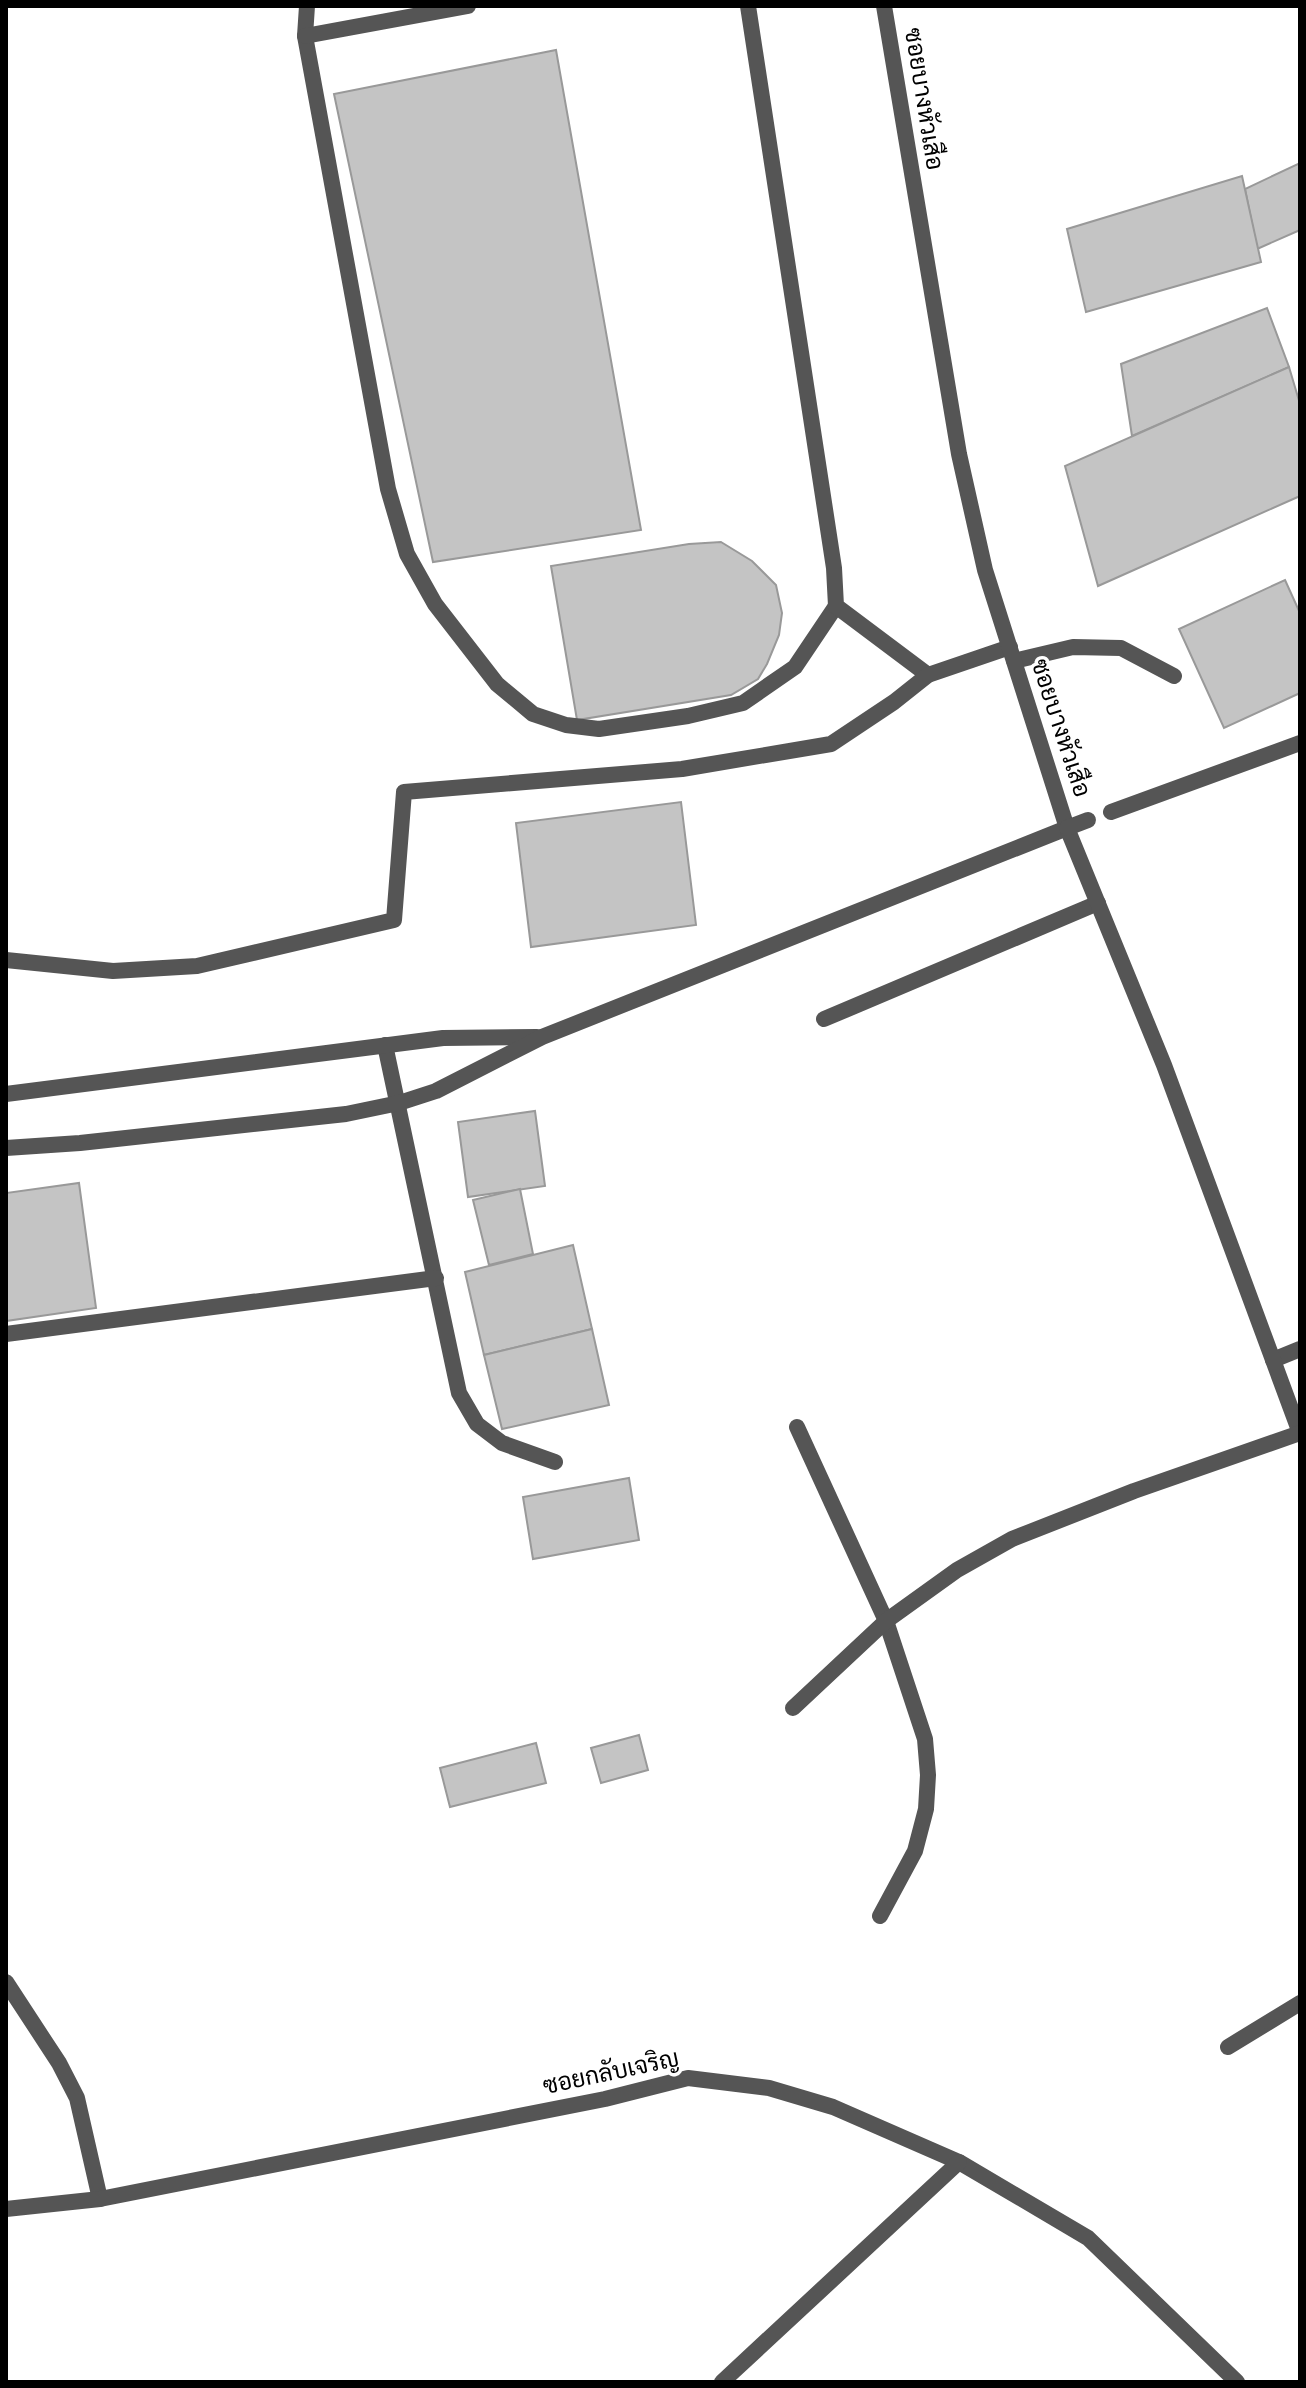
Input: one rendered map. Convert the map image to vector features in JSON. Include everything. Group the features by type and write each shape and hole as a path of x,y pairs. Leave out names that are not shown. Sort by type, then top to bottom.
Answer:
{"street":[{"path":"307,6 305,36 388,489 407,554 435,604 497,684 533,714 566,725 599,729 688,716 743,703 795,667 836,606 834,568 748,6"},
{"path":"305,36 468,6"},
{"name":"ซอยบางหัวเสือ","path":"884,6 959,454 985,570 1067,828 1164,1065 1300,1433"},
{"path":"836,606 928,675"},
{"path":"7,959 113,971 197,966 394,920 404,792 682,769 831,744 928,675 1012,654 1073,647 1121,648 1174,676"},
{"path":"1111,812 1300,743"},
{"path":"6,1148 346,1114 399,1103 436,1091 542,1037 1088,820"},
{"path":"824,1019 1098,903"},
{"path":"6,1094 443,1038 542,1037"},
{"path":"385,1045 459,1393 477,1424 502,1443 555,1462"},
{"path":"6,1334 436,1278"},
{"path":"1273,1360 1300,1349"},
{"path":"797,1427 886,1621 925,1739 928,1775 926,1809 915,1851 880,1916"},
{"path":"793,1708 886,1621 957,1570 1012,1539 1134,1491 1300,1433"},
{"path":"6,1982 59,2063 77,2098 100,2199"},
{"path":"1228,2047 1300,2003"},
{"name":"ซอยกลับเจริญ","path":"6,2209 100,2199 605,2099 688,2078 769,2088 833,2107 959,2162 1088,2238 1237,2382"},
{"path":"722,2382 959,2162"}],"building":[{"path":"556,50 641,530 433,562 334,94"},
{"path":"1300,163 1300,230 1257,249 1245,189"},
{"path":"1242,176 1261,262 1086,312 1067,229"},
{"path":"1267,308 1289,367 1132,436 1121,364"},
{"path":"1289,367 1300,404 1300,496 1098,586 1065,466"},
{"path":"721,542 752,561 776,585 782,613 779,635 758,679 731,695 577,720 551,566 689,544"},
{"path":"1285,580 1300,613 1300,693 1224,728 1179,629"},
{"path":"681,802 696,925 531,947 516,823"},
{"path":"535,1111 545,1186 468,1197 458,1122"},
{"path":"79,1183 96,1308 6,1321 6,1193"},
{"path":"520,1189 533,1254 489,1265 473,1200"},
{"path":"573,1245 592,1329 484,1355 465,1272"},
{"path":"592,1329 609,1405 502,1429 484,1355"},
{"path":"629,1478 639,1540 533,1559 523,1497"},
{"path":"639,1735 648,1770 601,1783 591,1748"},
{"path":"536,1743 546,1783 450,1807 440,1768"}]}
